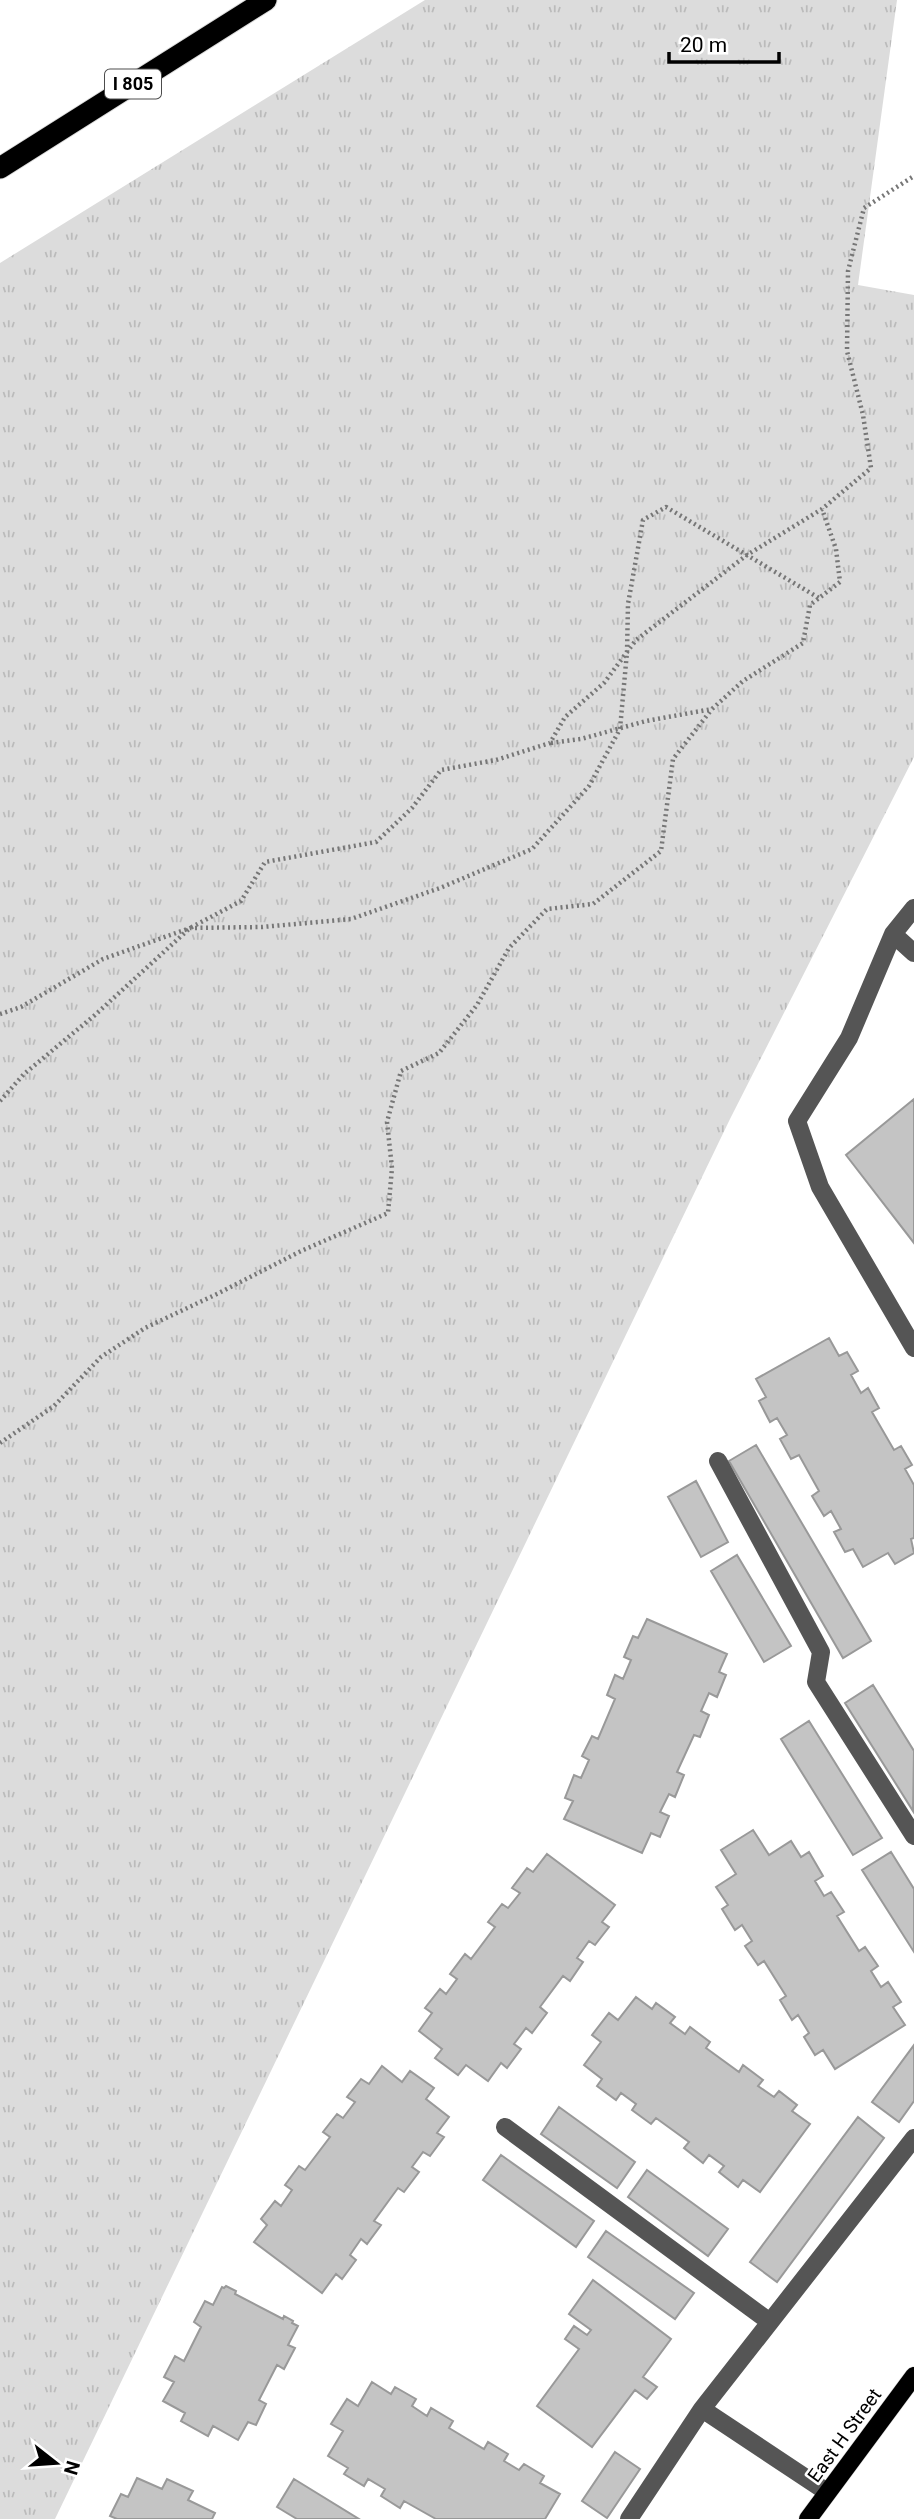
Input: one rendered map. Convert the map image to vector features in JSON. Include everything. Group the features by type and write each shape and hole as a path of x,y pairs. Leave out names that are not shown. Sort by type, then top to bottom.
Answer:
{"highway":[{"name":"I 805","path":"0,167 266,0"}],"main road":[{"name":"East H Street","path":"808,2519 914,2376"}],"street":[{"path":"914,908 893,934 849,1038 797,1121 820,1188 914,1348"},
{"path":"893,934 914,953"},
{"path":"718,1461 821,1652 816,1682 914,1836"},
{"path":"505,2127 770,2322"},
{"path":"629,2519 702,2409 914,2138"},
{"path":"702,2409 827,2493"}],"path":[{"path":"550,743 565,717 604,683 636,640 747,555 822,509 871,468 863,415 846,351 848,271 864,208 914,176"},
{"path":"0,1101 24,1074 113,999 190,928 262,927 351,919 440,888 532,849 589,786 620,729 628,604 643,520 666,508 819,598"},
{"path":"0,1443 54,1406 101,1357 145,1328 301,1251 388,1213 392,1168 387,1122 401,1071 439,1052 477,1005 509,947 547,909 593,904 661,851 673,759 712,709 743,681 803,643 810,605 840,582 836,549 822,509"},
{"path":"0,1014 21,1007 103,959 190,928 241,901 265,862 376,842 412,808 441,770 496,760 550,743 581,739 712,709"}],"green space":[{"path":"425,0 897,0 858,285 914,295 914,757 730,1119 55,2519 0,2519 0,263"}],"building":[{"path":"914,1099 914,1243 846,1155"},
{"path":"829,1338 839,1356 847,1352 858,1371 851,1375 861,1393 868,1388 879,1408 872,1412 894,1450 901,1446 912,1465 905,1469 914,1485 914,1538 911,1539 914,1553 895,1564 888,1553 863,1567 853,1549 845,1552 834,1532 841,1529 831,1511 824,1516 812,1496 819,1491 799,1455 791,1459 780,1439 787,1435 777,1418 770,1422 759,1401 766,1397 756,1379"},
{"path":"756,1445 871,1641 843,1658 729,1461"},
{"path":"696,1481 728,1542 701,1557 668,1497"},
{"path":"737,1555 791,1646 764,1662 711,1571"},
{"path":"647,1619 727,1654 719,1672 726,1675 717,1697 709,1693 701,1711 709,1715 700,1737 694,1735 677,1772 684,1775 675,1797 669,1794 660,1812 669,1816 660,1837 651,1833 642,1853 564,1819 573,1801 565,1798 574,1775 581,1778 589,1760 582,1756 592,1736 598,1739 615,1699 607,1695 615,1675 623,1679 631,1660 624,1657 633,1636 638,1638"},
{"path":"873,1685 914,1751 913,1811 845,1703"},
{"path":"809,1721 882,1838 853,1855 781,1739"},
{"path":"753,1830 769,1855 791,1841 801,1857 809,1852 823,1876 815,1881 824,1896 831,1892 844,1912 837,1916 859,1951 865,1947 878,1966 871,1971 881,1987 888,1982 901,2002 893,2007 905,2025 835,2069 823,2050 815,2055 804,2037 809,2033 798,2015 792,2020 780,2000 786,1996 764,1961 758,1965 745,1946 752,1941 742,1925 735,1930 722,1909 728,1905 716,1887 736,1874 721,1850"},
{"path":"891,1852 914,1889 914,1952 862,1870"},
{"path":"547,1854 615,1905 602,1922 609,1927 595,1945 589,1941 577,1958 583,1962 570,1981 563,1976 540,2007 547,2013 532,2033 526,2028 514,2044 521,2049 507,2068 501,2063 488,2081 466,2065 458,2075 435,2058 442,2049 419,2031 432,2013 425,2008 440,1989 446,1994 457,1979 450,1974 465,1954 471,1959 495,1927 488,1922 502,1904 508,1908 520,1893 512,1888 527,1868 533,1872"},
{"path":"636,1997 652,2009 656,2003 675,2017 670,2023 685,2034 690,2027 710,2042 706,2048 739,2072 743,2065 763,2080 758,2086 774,2097 779,2091 797,2105 792,2111 810,2124 760,2192 743,2180 738,2187 719,2172 724,2166 709,2155 703,2163 684,2148 689,2142 656,2118 651,2124 632,2110 636,2104 621,2093 616,2100 597,2086 602,2079 584,2065 601,2042 592,2035 609,2013 618,2020"},
{"path":"914,2045 914,2101 899,2122 872,2102"},
{"path":"382,2066 402,2082 410,2071 434,2088 426,2099 449,2117 437,2133 444,2137 430,2156 423,2152 412,2167 419,2172 404,2192 398,2188 374,2221 381,2225 367,2244 361,2239 350,2255 356,2260 342,2279 336,2274 322,2293 254,2242 267,2225 261,2219 275,2201 281,2206 292,2190 285,2185 299,2166 305,2170 330,2137 323,2132 337,2114 343,2118 355,2102 347,2097 361,2079 369,2084"},
{"path":"559,2107 635,2162 617,2188 541,2134"},
{"path":"858,2117 884,2138 777,2282 750,2262"},
{"path":"501,2155 594,2221 576,2247 483,2180"},
{"path":"647,2170 728,2229 708,2256 628,2197"},
{"path":"606,2231 694,2293 675,2319 588,2257"},
{"path":"593,2280 671,2339 643,2377 657,2387 647,2399 635,2390 592,2447 537,2406 579,2349 565,2339 574,2326 587,2335 591,2330 569,2314"},
{"path":"222,2287 236,2291 235,2294 283,2319 284,2316 298,2326 288,2345 295,2348 284,2369 277,2365 259,2400 266,2404 256,2425 248,2422 238,2440 213,2426 208,2436 181,2421 185,2413 163,2401 174,2382 164,2377 175,2356 184,2361 201,2327 194,2322 205,2301 213,2305"},
{"path":"372,2382 391,2394 395,2387 416,2399 412,2406 427,2416 431,2408 453,2421 449,2428 484,2449 488,2442 508,2454 504,2461 519,2470 524,2464 544,2476 540,2483 560,2494 545,2519 436,2519 404,2501 400,2508 381,2496 385,2489 368,2479 364,2486 344,2474 348,2468 328,2456 343,2431 331,2424 347,2399 358,2406"},
{"path":"615,2452 640,2469 607,2518 582,2501"},
{"path":"137,2478 162,2489 167,2479 193,2491 188,2500 215,2513 212,2519 117,2519 110,2516 121,2494 128,2497"},
{"path":"294,2479 359,2519 297,2519 277,2507"}]}
